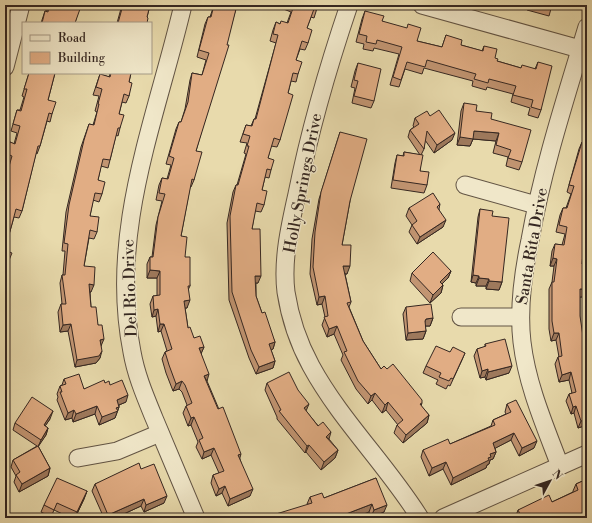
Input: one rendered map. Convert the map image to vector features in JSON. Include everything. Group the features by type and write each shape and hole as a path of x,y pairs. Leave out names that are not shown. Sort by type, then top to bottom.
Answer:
{"street":[{"path":"5,66 21,5"},
{"name":"Del Rio Drive","path":"183,5 144,147 127,231 125,264 127,323 132,353 139,379 196,518"},
{"name":"Holly Springs Drive","path":"349,5 326,72 305,154 289,231 286,292 296,332 310,366 332,400 405,493 420,518"},
{"path":"426,6 584,50"},
{"name":"Santa Rita Drive","path":"560,466 526,372 520,317 525,266 536,206 554,137 584,50 587,27"},
{"path":"465,185 536,206"},
{"path":"462,317 520,317"},
{"path":"78,458 117,451 160,433"},
{"path":"443,518 587,454"}],"building":[{"path":"49,5 80,5 75,22 42,22 45,11 48,12"},
{"path":"123,5 150,5 147,22 118,22"},
{"path":"214,5 237,5 227,45 229,45 196,151 202,152 194,180 192,179 181,236 187,237 185,257 190,257 190,286 188,286 190,300 184,301 188,328 190,327 194,338 200,336 204,347 199,348 209,374 204,376 218,409 223,407 241,454 238,455 253,489 230,499 225,486 219,489 213,475 224,471 214,448 204,452 199,440 203,438 194,417 191,418 186,406 192,403 185,385 182,381 176,384 169,365 165,352 172,349 164,324 160,324 158,309 154,310 153,296 160,295 160,271 150,270 150,257 153,257 158,217 165,194 159,193 162,178 168,179 174,158 169,156 179,122 181,122 188,102 192,73 202,75 209,53 199,50 208,17 211,17"},
{"path":"294,5 318,5 316,10 314,9 307,28 312,30 308,43 302,41 296,60 302,62 298,74 293,73 288,93 293,95 280,140 274,138 268,158 274,160 271,170 267,169 262,190 267,191 264,205 257,203 252,229 260,229 261,276 255,276 256,296 262,313 265,312 275,342 269,344 275,361 259,367 251,350 232,292 230,216 236,185 238,185 249,146 247,146 250,136 243,134 246,125 252,126 254,119 256,119 278,35 273,34 276,22 280,24 281,21 288,23"},
{"path":"538,5 552,5 551,8"},
{"path":"365,11 384,16 382,21 407,28 408,24 421,28 417,41 442,47 446,35 462,40 461,45 483,51 484,46 497,49 495,58 498,59 497,61 521,68 522,65 536,69 538,62 552,66 541,110 531,107 533,100 513,95 516,86 489,79 488,83 474,79 476,74 427,60 425,67 407,62 401,80 393,77 402,47 377,40 376,44 366,42 367,36 359,34"},
{"path":"358,63 381,69 374,101 354,96 358,81 354,80"},
{"path":"29,74 55,74 48,100 56,102 52,114 49,113 40,146 38,146 22,211 16,209 6,245 9,246 7,251 12,253 5,270 5,176 6,177 12,156 7,154 10,142 15,144 20,126 13,124 17,110 21,111 27,89 24,89"},
{"path":"100,74 110,77 111,74 131,74 129,82 132,83 129,96 124,94 119,114 124,115 120,128 118,128 110,160 103,159 98,180 105,182 102,194 95,193 90,216 99,217 97,232 90,230 84,266 95,267 94,285 89,284 91,307 96,307 98,325 102,325 104,339 100,340 102,351 99,356 77,360 71,324 63,325 61,304 66,304 62,275 65,275 68,244 64,243 69,205 84,140 89,124 94,125 99,104 102,89 96,87"},
{"path":"464,103 477,105 476,111 492,113 491,119 531,130 522,162 508,158 511,150 496,145 499,133 474,131 473,139 460,137"},
{"path":"439,110 455,133 437,145 427,131 424,149 410,130 419,124 415,118 427,111 430,116"},
{"path":"340,132 367,139 350,201 342,245 351,245 350,266 343,266 351,302 347,303 363,341 381,369 384,366 387,369 393,364 422,400 422,403 420,404 429,415 406,435 397,425 403,420 388,402 385,405 375,393 371,396 358,381 344,352 347,351 337,326 329,329 324,317 328,316 325,296 319,297 313,267 315,232 321,192"},
{"path":"587,140 587,243 584,242 582,264 587,264 587,277 585,277 585,289 580,289 580,316 585,350 587,350 587,419 581,421 576,406 573,407 569,394 576,392 571,372 562,375 558,357 562,356 559,333 554,333 552,321 552,282 554,282 557,259 553,258 555,244 564,245 567,227 559,225 563,208 567,208 574,186 569,185 582,142 586,143"},
{"path":"404,152 423,155 420,171 429,172 427,185 393,180 397,155 404,156"},
{"path":"433,193 440,204 437,207 446,220 420,237 412,225 417,221 409,208"},
{"path":"480,209 493,211 492,216 509,218 502,282 489,281 489,279 479,278 479,276 473,275"},
{"path":"433,252 451,271 440,282 443,285 433,295 412,273"},
{"path":"431,304 433,318 426,319 426,331 408,333 406,307"},
{"path":"505,339 512,366 488,372 488,369 482,371 477,349 486,346 485,344"},
{"path":"436,346 450,352 453,347 465,353 453,379 451,378 449,381 439,377 441,373 426,366"},
{"path":"289,372 298,390 309,404 304,408 318,426 323,422 331,432 326,437 338,450 324,462 309,445 307,446 279,411 281,410 267,383"},
{"path":"79,374 84,389 104,380 105,383 109,381 110,385 122,380 128,395 117,400 119,407 116,408 118,411 102,417 97,406 76,414 74,410 68,413 60,392 62,392 60,386 66,384 64,379"},
{"path":"32,397 53,411 44,425 48,428 41,440 15,423"},
{"path":"516,400 537,441 522,448 514,433 493,443 496,452 490,454 491,457 488,458 489,460 453,478 446,462 432,468 423,450 448,439 450,444 495,425 493,420 511,412 507,404"},
{"path":"38,446 50,468 22,484 16,475 20,472 13,460"},
{"path":"139,463 141,469 154,464 167,496 146,505 144,499 108,515 95,484"},
{"path":"57,478 87,491 77,512 57,503 54,510 44,505"},
{"path":"376,478 387,505 374,510 372,504 346,514 348,518 263,518 312,503 310,497 322,493 324,498"},
{"path":"587,479 587,514 578,518 522,518 518,510 549,495 552,502 578,490 576,484"}]}
